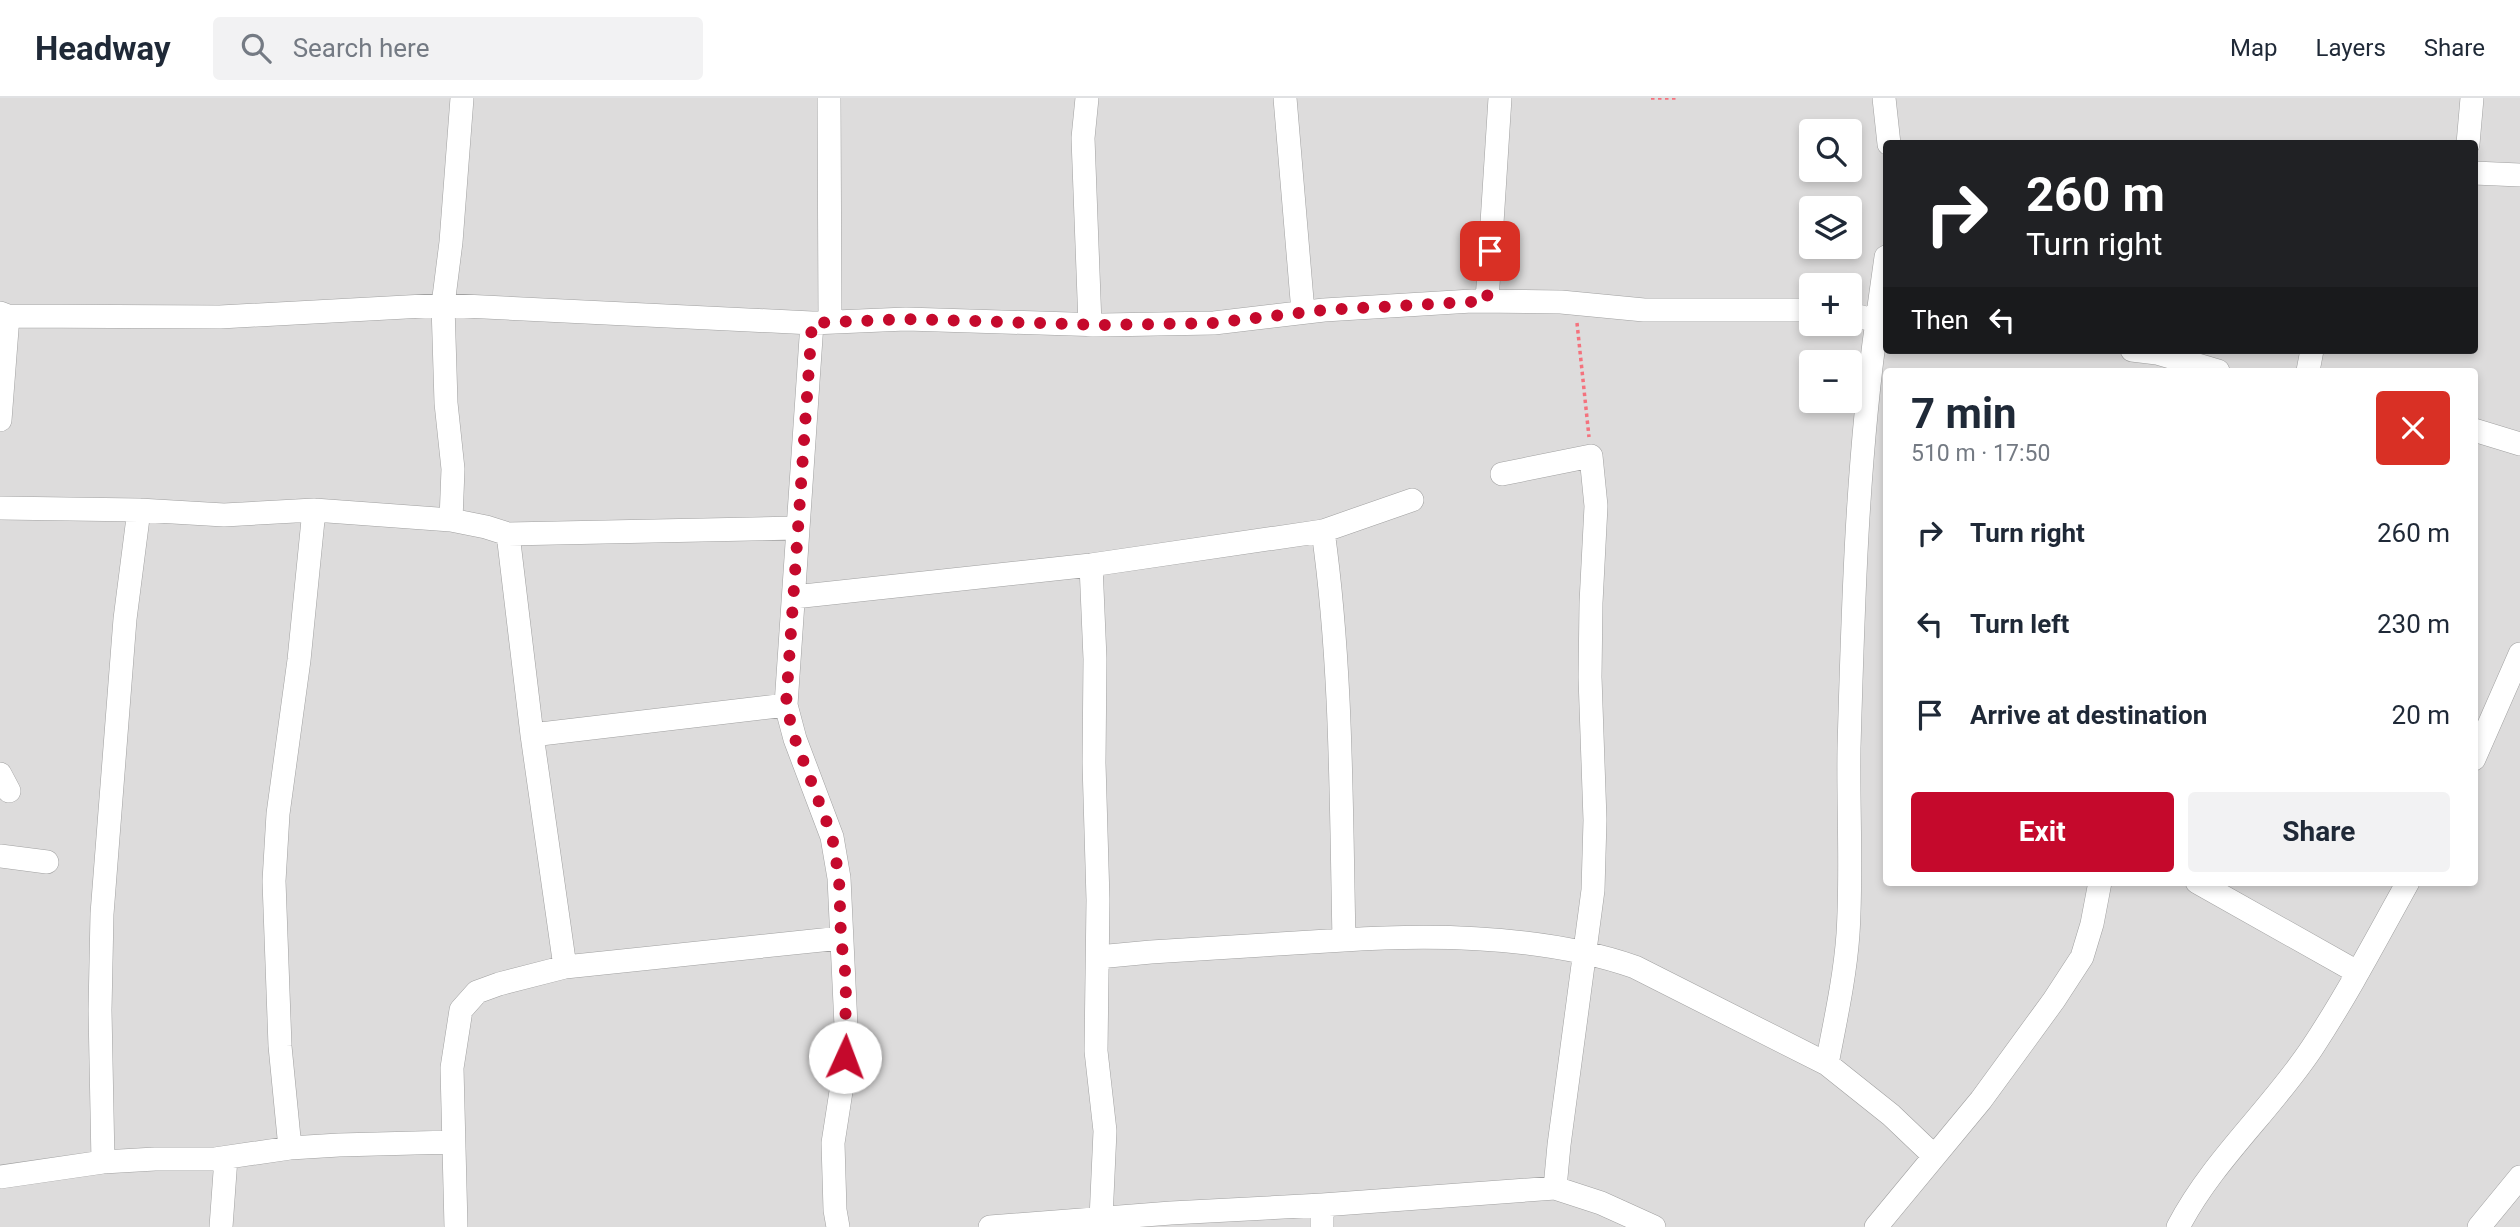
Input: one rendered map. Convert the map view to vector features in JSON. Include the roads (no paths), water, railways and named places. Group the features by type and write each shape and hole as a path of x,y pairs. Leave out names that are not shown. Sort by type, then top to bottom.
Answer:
{"street":[{"path":"451,520 453,469 446,402 443,305 451,242 462,98"},
{"path":"829,98 821,322 797,528 786,705 795,739 832,836 839,878 841,938 846,979 846,1026 842,1085 833,1143 838,1227"},
{"path":"1087,98 1083,138 1090,325"},
{"path":"1285,98 1303,312"},
{"path":"1487,301 1500,98"},
{"path":"1884,98 1889,140"},
{"path":"2469,140 2472,98"},
{"path":"2478,173 2520,175"},
{"path":"0,420 4,315 220,317 443,305 821,322 906,319 1090,325 1214,323 1303,312 1487,301 1575,303 1644,310 1799,310"},
{"path":"1827,1065 1848,937 1848,799 1855,580 1865,402 1882,322 1862,317"},
{"path":"2155,362 2197,368"},
{"path":"2478,431 2520,444"},
{"path":"1502,474 1591,456 1595,506 1590,677 1595,820 1593,890 1555,1188"},
{"path":"794,597 1091,565 1323,531 1412,500"},
{"path":"0,508 139,510 224,515 314,510 451,520 508,534 797,528"},
{"path":"103,1162 100,1010 102,914 125,619 139,510"},
{"path":"290,1148 280,1046 274,881 278,814 299,660 314,510"},
{"path":"1323,531 1332,593 1336,668 1344,940"},
{"path":"508,534 532,735 565,967"},
{"path":"1091,565 1095,659 1098,957 1096,1051 1105,1131 1101,1219"},
{"path":"2481,726 2520,654"},
{"path":"532,735 786,705"},
{"path":"0,856 47,862"},
{"path":"1876,1227 1981,1100 2054,1000 2082,957 2099,886"},
{"path":"2204,886 2357,972"},
{"path":"2178,1227 2206,1181 2311,1049 2406,886"},
{"path":"1098,957 1396,936 1456,937 1603,956 1636,967 1827,1065 1891,1115 1933,1155"},
{"path":"456,1227 452,1068 461,1010 477,992 565,967 841,938"},
{"path":"0,1177 103,1162 226,1158 290,1148 376,1143 453,1142"},
{"path":"221,1227 226,1158"},
{"path":"2479,1227 2520,1177"},
{"path":"990,1227 1171,1213 1322,1216 1555,1188 1601,1203 1654,1227"}]}
